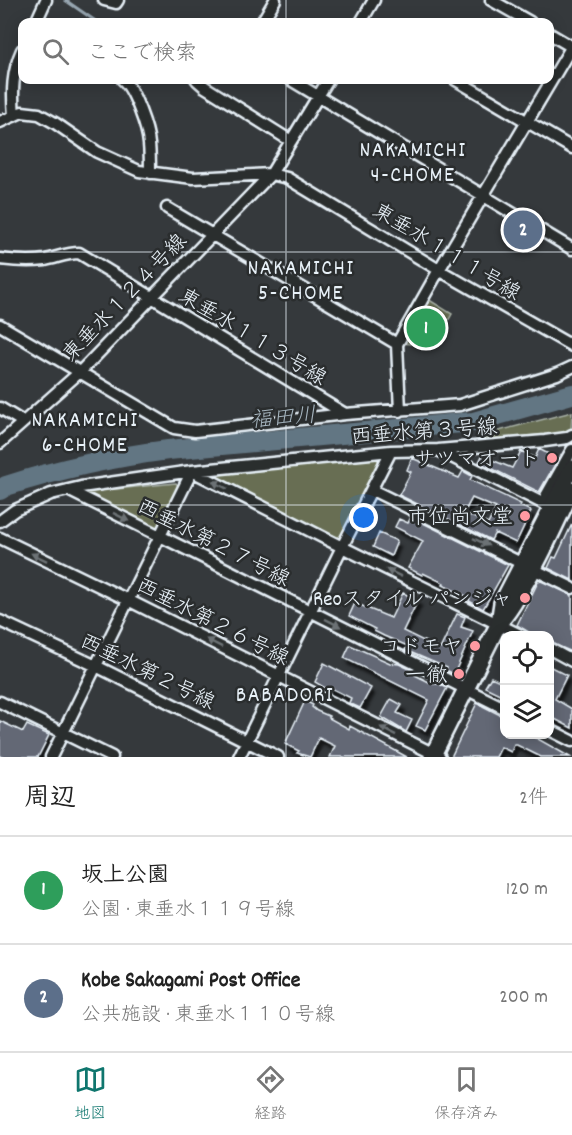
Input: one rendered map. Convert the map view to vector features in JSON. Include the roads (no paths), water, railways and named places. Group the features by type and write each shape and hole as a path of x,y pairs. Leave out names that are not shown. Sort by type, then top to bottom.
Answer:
{"main road":[{"path":"435,756 465,689 499,623 502,603 529,566 556,510 572,468"},
{"path":"556,510 572,492"}],"street":[{"path":"38,18 45,0"},
{"path":"104,0 117,2"},
{"path":"264,18 275,0"},
{"path":"363,18 374,0"},
{"path":"491,0 523,18"},
{"path":"554,37 572,46 554,76"},
{"path":"14,116 12,89 18,59"},
{"path":"127,84 139,108 149,142 150,173"},
{"path":"202,84 291,141"},
{"path":"298,84 572,249"},
{"name":"東垂水１２４号線","path":"0,443 81,371 153,299 271,174 325,84"},
{"path":"463,84 572,148"},
{"path":"400,411 397,344 550,84"},
{"path":"0,122 22,112 39,114 97,152 139,171 193,178 271,174"},
{"name":"東垂水１１１号線","path":"271,174 287,178 439,270 572,346"},
{"path":"168,208 397,344"},
{"name":"東垂水１１３号線","path":"0,259 46,260 67,253 79,253 345,414"},
{"path":"0,325 174,428 195,431 345,414 460,405 557,374 572,367"},
{"path":"0,408 23,422"},
{"name":"西垂水第３号線","path":"0,521 15,510 51,494 192,471 391,451 438,450 556,440 572,435"},
{"path":"438,450 556,510 572,450"},
{"path":"239,757 391,451"},
{"path":"51,757 192,471 513,631"},
{"name":"西垂水第２７号線","path":"68,490 500,706"},
{"path":"372,490 572,588"},
{"name":"西垂水第２６号線","path":"0,538 128,600 435,756"},
{"name":"西垂水第２号線","path":"0,621 278,757"},
{"path":"554,652 572,661"},
{"path":"0,702 112,757"},
{"path":"554,732 572,741"}],"waterway":[{"path":"65,0 91,18"},
{"name":"福田川","path":"0,490 6,486 46,474 127,456 168,450 473,422 572,394"}],"place":[{"name":"Kobe Sakagami Post Office","path":"523,230"},
{"name":"坂上公園","path":"426,328"},
{"name":"サツマオート","path":"552,458"},
{"name":"市位尚文堂","path":"525,516"},
{"name":"Reoスタイル パンジャ","path":"525,598"},
{"name":"コドモヤ","path":"475,646"},
{"name":"一徹","path":"459,674"}],"district":[{"name":"NAKAMICHI 4-CHOME","path":"413,160"},
{"name":"NAKAMICHI 5-CHOME","path":"301,278"},
{"name":"NAKAMICHI 6-CHOME","path":"85,431"},
{"name":"BABADORI","path":"285,693"}]}
